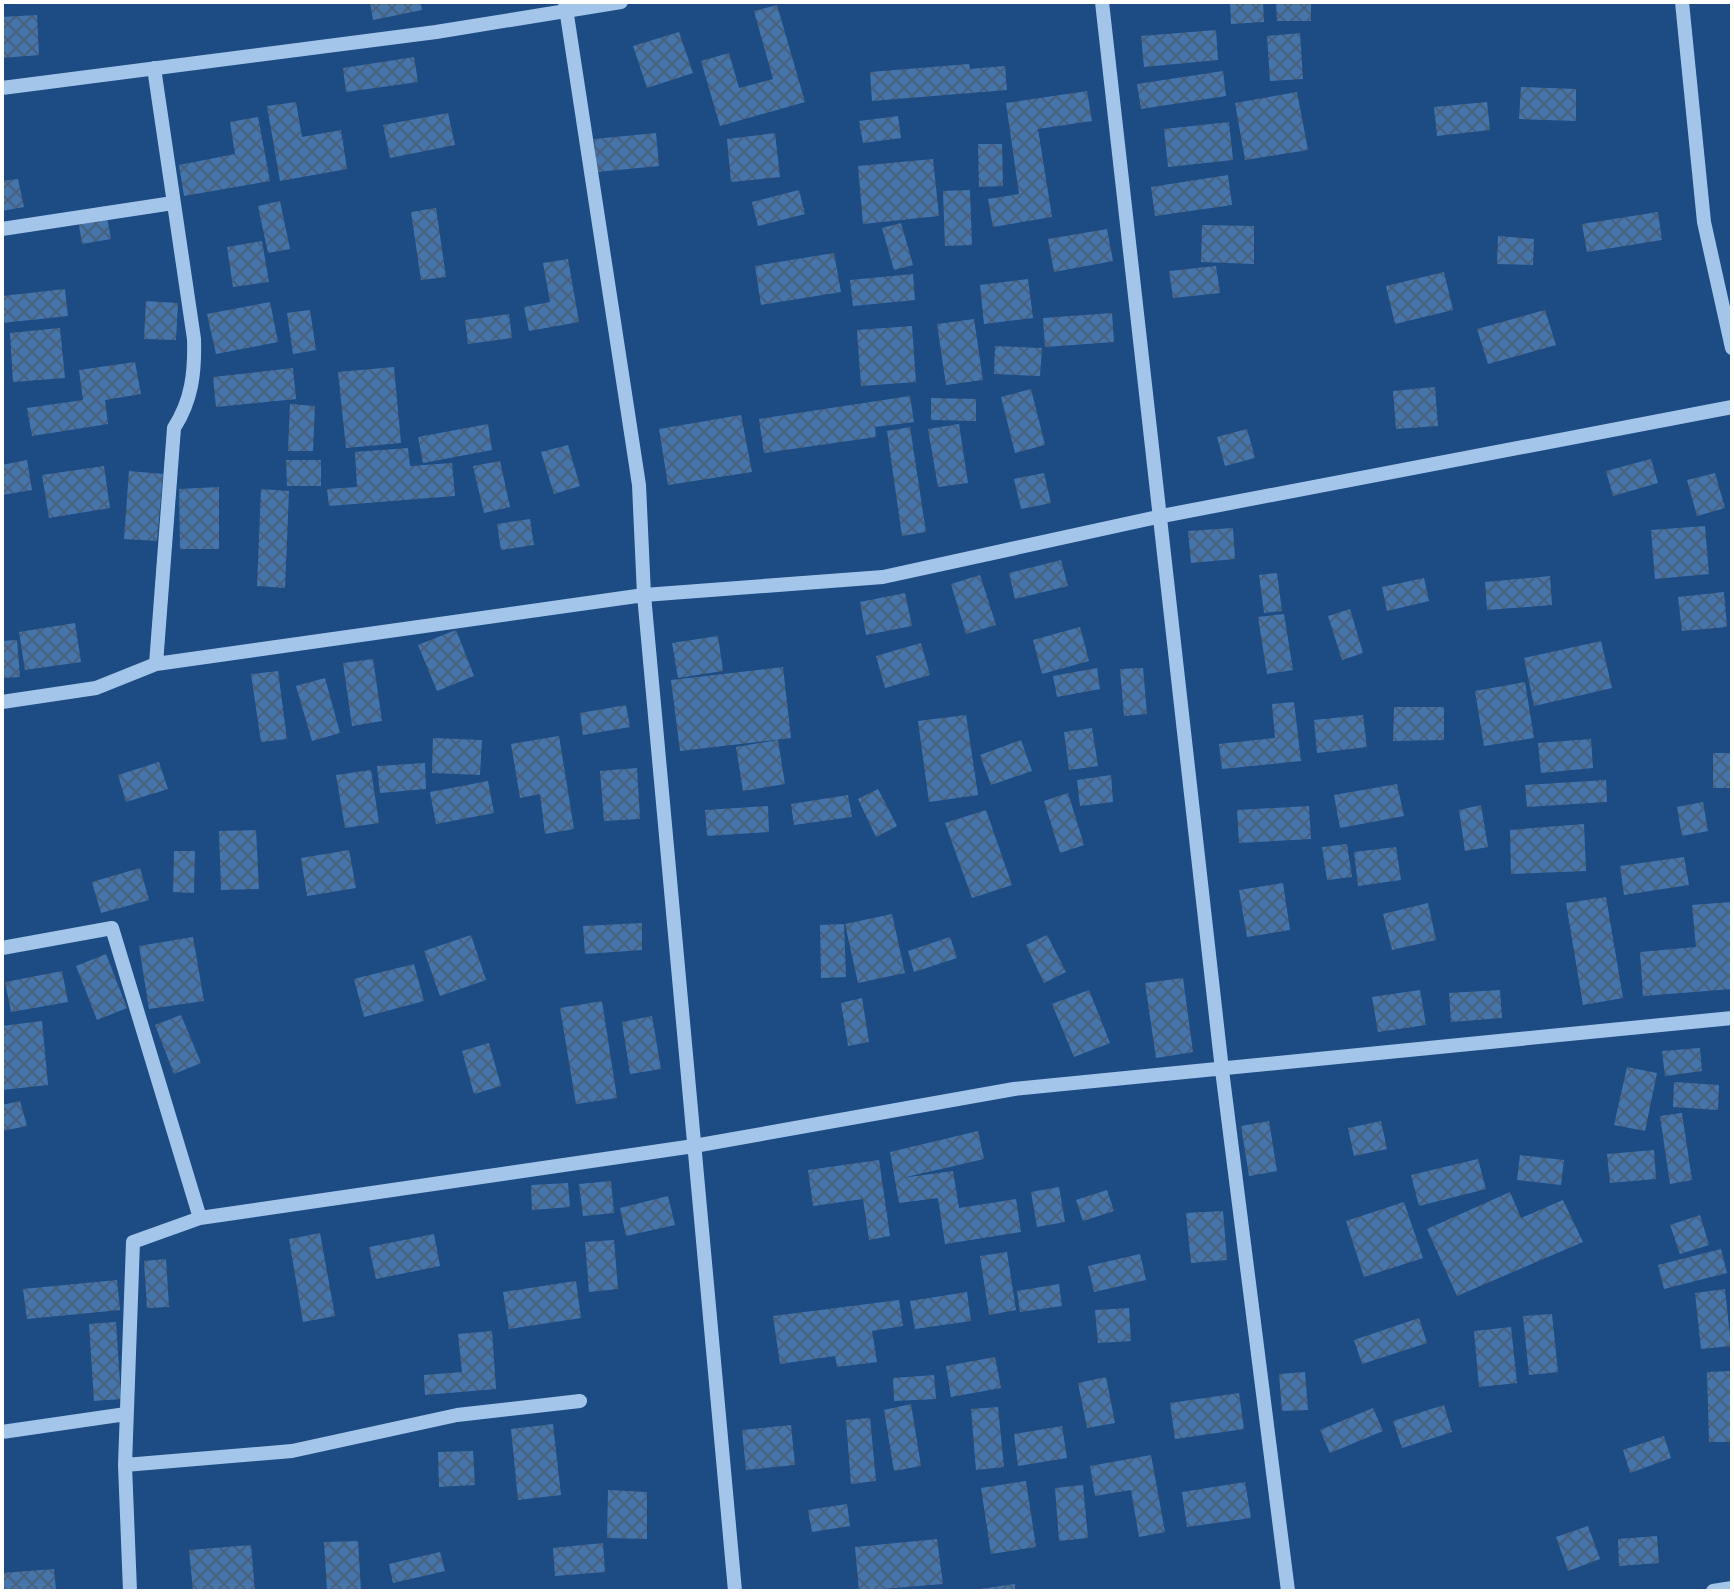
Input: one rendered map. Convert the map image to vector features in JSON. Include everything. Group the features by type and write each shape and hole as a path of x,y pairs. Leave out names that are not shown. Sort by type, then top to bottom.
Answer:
{"street":[{"path":"2,88 564,7 621,2"},
{"path":"1102,2 1132,296 1162,516 1222,1070 1288,1591"},
{"path":"1682,2 1704,222 1732,348"},
{"path":"564,7 639,485 644,595 735,1591"},
{"path":"154,68 194,339 195,369 186,408 174,428 156,664"},
{"path":"2,229 173,203"},
{"path":"2,702 96,688 156,664 644,595 883,577 1162,516 1732,407"},
{"path":"2,948 112,928 200,1218"},
{"path":"130,1591 125,1465 133,1242 200,1218 694,1146 1014,1089 1732,1018"},
{"path":"125,1465 292,1451 457,1415 580,1401"},
{"path":"2,1432 126,1414"},
{"path":"1713,1591 1732,1588"}],"building":[{"path":"370,2 421,2 422,10 373,20"},
{"path":"1230,2 1263,2 1264,22 1231,24"},
{"path":"1276,2 1311,2 1311,21 1277,21"},
{"path":"777,5 805,102 720,126 701,61 729,53 739,88 773,79 754,11"},
{"path":"37,15 39,55 2,58 2,17"},
{"path":"1216,30 1218,60 1144,67 1141,36"},
{"path":"679,32 693,73 647,88 633,46"},
{"path":"1300,33 1303,79 1270,81 1267,36"},
{"path":"414,57 418,82 346,92 343,68"},
{"path":"969,64 970,69 1005,66 1007,90 872,101 870,72"},
{"path":"1223,71 1226,96 1141,109 1137,84"},
{"path":"1521,87 1576,89 1576,121 1519,119"},
{"path":"1087,91 1092,121 1038,129 1052,217 993,227 988,199 1019,194 1006,103"},
{"path":"1297,92 1308,150 1245,160 1235,103"},
{"path":"296,102 302,137 341,130 347,169 280,181 267,106"},
{"path":"1487,102 1490,130 1437,136 1434,107"},
{"path":"448,113 455,145 390,158 383,125"},
{"path":"898,116 901,138 863,143 859,121"},
{"path":"258,117 270,181 184,196 179,165 235,154 230,122"},
{"path":"1229,122 1233,160 1168,167 1164,129"},
{"path":"656,133 659,166 597,172 594,139"},
{"path":"775,133 780,177 731,182 727,139"},
{"path":"978,144 1002,144 1003,186 979,187"},
{"path":"933,159 939,216 863,224 858,166"},
{"path":"1228,175 1232,205 1155,216 1151,187"},
{"path":"18,179 24,207 2,211 2,181"},
{"path":"799,190 805,214 758,226 752,202"},
{"path":"970,190 972,245 945,246 943,191"},
{"path":"280,201 290,249 268,253 258,206"},
{"path":"105,206 111,239 82,244 77,212"},
{"path":"436,208 446,277 421,280 411,212"},
{"path":"1658,212 1662,240 1587,252 1582,224"},
{"path":"901,223 913,265 894,270 882,228"},
{"path":"1202,225 1254,226 1254,264 1201,262"},
{"path":"1107,229 1113,261 1054,272 1048,239"},
{"path":"1498,236 1534,239 1533,265 1497,264"},
{"path":"262,241 269,282 233,287 227,247"},
{"path":"834,253 841,292 761,305 755,266"},
{"path":"568,259 579,322 529,331 524,307 550,302 543,263"},
{"path":"1216,266 1220,293 1173,298 1169,271"},
{"path":"1444,272 1453,310 1395,324 1386,286"},
{"path":"913,274 915,300 853,306 850,280"},
{"path":"1028,279 1033,318 984,324 980,285"},
{"path":"65,289 68,316 2,323 2,296"},
{"path":"146,301 178,303 176,340 144,339"},
{"path":"270,302 278,342 216,354 207,314"},
{"path":"310,310 316,350 293,354 287,313"},
{"path":"1545,310 1556,345 1488,364 1477,329"},
{"path":"1112,313 1114,342 1045,347 1043,318"},
{"path":"509,314 512,338 468,344 465,320"},
{"path":"974,319 983,380 946,385 937,324"},
{"path":"912,326 916,382 861,386 857,330"},
{"path":"60,328 65,378 13,382 10,333"},
{"path":"995,346 1042,348 1040,376 994,374"},
{"path":"135,362 141,394 105,400 108,424 32,436 27,408 83,400 79,370"},
{"path":"394,367 401,443 346,448 338,372"},
{"path":"293,368 296,399 216,407 213,377"},
{"path":"1435,387 1438,426 1396,429 1393,391"},
{"path":"1031,389 1045,445 1015,453 1001,397"},
{"path":"910,396 914,422 875,427 876,437 764,453 759,419"},
{"path":"931,398 976,399 976,421 931,420"},
{"path":"290,404 315,406 313,451 288,451"},
{"path":"741,415 752,472 668,485 659,429"},
{"path":"488,424 492,450 423,463 418,437"},
{"path":"959,424 968,483 938,487 928,429"},
{"path":"910,427 926,532 902,536 887,431"},
{"path":"1247,429 1255,458 1225,466 1217,437"},
{"path":"568,445 580,486 554,494 541,452"},
{"path":"408,448 410,466 452,463 455,496 329,506 327,489 357,487 355,452"},
{"path":"1651,459 1658,483 1613,496 1606,471"},
{"path":"27,460 32,490 2,495 2,465"},
{"path":"286,460 321,460 321,486 287,486"},
{"path":"500,461 510,507 484,513 473,466"},
{"path":"104,466 110,508 49,518 42,475"},
{"path":"129,471 163,474 157,541 124,539"},
{"path":"1044,473 1051,503 1021,509 1014,479"},
{"path":"1715,473 1725,508 1697,516 1687,480"},
{"path":"219,487 219,549 180,549 179,489"},
{"path":"261,489 289,491 285,588 257,586"},
{"path":"530,519 534,545 501,550 497,524"},
{"path":"1705,526 1709,574 1655,579 1651,530"},
{"path":"1233,528 1235,559 1191,563 1188,531"},
{"path":"1061,560 1068,586 1015,599 1009,573"},
{"path":"1277,573 1282,611 1264,613 1259,575"},
{"path":"980,575 996,625 966,634 951,584"},
{"path":"1550,576 1552,605 1487,610 1485,582"},
{"path":"1424,578 1429,601 1387,611 1382,587"},
{"path":"1724,592 1727,627 1682,631 1678,597"},
{"path":"905,593 912,626 866,635 860,602"},
{"path":"1350,609 1363,653 1342,660 1328,616"},
{"path":"1284,614 1293,670 1267,674 1258,617"},
{"path":"75,623 81,662 25,670 19,632"},
{"path":"1080,627 1089,661 1042,674 1033,640"},
{"path":"456,630 474,676 437,691 418,645"},
{"path":"718,636 723,671 678,678 672,643"},
{"path":"17,640 20,677 2,678 2,641"},
{"path":"1601,641 1612,688 1534,706 1524,658"},
{"path":"921,643 930,675 885,688 876,656"},
{"path":"373,659 382,721 352,726 343,663"},
{"path":"783,667 791,738 680,751 671,680"},
{"path":"1097,668 1100,689 1057,697 1053,676"},
{"path":"1143,668 1147,714 1124,716 1120,669"},
{"path":"278,671 287,739 261,742 251,674"},
{"path":"325,678 340,733 312,741 296,686"},
{"path":"1525,682 1534,738 1484,746 1475,691"},
{"path":"1294,702 1301,761 1222,769 1219,744 1275,738 1272,704"},
{"path":"626,705 630,727 583,735 580,713"},
{"path":"1394,707 1444,707 1444,740 1393,741"},
{"path":"966,715 978,795 929,802 918,721"},
{"path":"1363,715 1367,747 1317,753 1314,720"},
{"path":"1092,728 1098,766 1069,770 1064,732"},
{"path":"559,736 574,829 545,834 540,794 520,798 511,744"},
{"path":"433,738 482,740 480,775 432,773"},
{"path":"1591,739 1593,768 1541,773 1538,743"},
{"path":"778,740 785,784 743,791 736,747"},
{"path":"1021,740 1032,771 991,785 980,755"},
{"path":"1713,753 1732,753 1732,788 1713,788"},
{"path":"159,762 168,789 126,802 118,775"},
{"path":"425,763 426,789 380,793 377,766"},
{"path":"637,768 640,819 604,821 600,771"},
{"path":"371,770 379,823 345,828 336,775"},
{"path":"1111,775 1113,802 1080,806 1077,780"},
{"path":"1606,780 1607,802 1527,807 1525,785"},
{"path":"488,781 494,813 436,824 430,792"},
{"path":"1397,784 1404,816 1340,828 1334,795"},
{"path":"878,789 897,826 876,837 858,799"},
{"path":"1068,793 1084,845 1060,853 1044,801"},
{"path":"848,795 852,817 794,825 791,804"},
{"path":"1703,802 1708,831 1682,836 1677,807"},
{"path":"1481,805 1488,847 1465,851 1459,810"},
{"path":"768,806 769,832 707,836 705,810"},
{"path":"1309,806 1311,839 1239,843 1237,810"},
{"path":"986,810 1012,885 972,898 945,823"},
{"path":"1584,824 1586,871 1511,874 1510,830"},
{"path":"256,830 259,889 221,890 219,831"},
{"path":"1347,844 1352,877 1327,880 1322,847"},
{"path":"1396,847 1401,880 1358,886 1354,852"},
{"path":"349,850 356,888 307,896 301,858"},
{"path":"174,851 195,851 194,893 173,892"},
{"path":"1684,857 1689,885 1624,895 1620,866"},
{"path":"140,868 149,900 101,913 92,882"},
{"path":"1283,883 1290,930 1247,937 1239,890"},
{"path":"1606,897 1623,998 1583,1005 1566,903"},
{"path":"1732,902 1732,989 1643,996 1640,952 1696,947 1692,905"},
{"path":"1428,903 1436,940 1392,950 1383,914"},
{"path":"892,914 905,973 858,983 845,924"},
{"path":"642,923 642,950 585,954 583,926"},
{"path":"844,924 846,977 821,978 820,925"},
{"path":"471,935 486,980 440,996 424,951"},
{"path":"1047,935 1066,972 1044,983 1026,945"},
{"path":"193,937 204,1001 149,1009 139,946"},
{"path":"950,937 957,958 914,972 908,951"},
{"path":"106,954 127,1008 97,1020 76,966"},
{"path":"414,964 424,1001 364,1017 354,979"},
{"path":"62,971 68,1002 11,1012 5,982"},
{"path":"1183,978 1193,1052 1156,1058 1145,983"},
{"path":"1089,990 1110,1043 1074,1057 1052,1004"},
{"path":"1420,990 1426,1025 1378,1032 1372,997"},
{"path":"1500,990 1502,1018 1451,1022 1449,993"},
{"path":"862,998 869,1042 848,1046 841,1003"},
{"path":"602,1001 617,1098 576,1104 560,1008"},
{"path":"181,1015 201,1063 174,1074 155,1025"},
{"path":"652,1016 661,1069 630,1074 622,1022"},
{"path":"42,1021 48,1085 2,1090 2,1026"},
{"path":"489,1043 501,1086 474,1094 462,1051"},
{"path":"1700,1048 1702,1071 1665,1076 1662,1051"},
{"path":"1627,1067 1657,1073 1645,1131 1614,1125"},
{"path":"1674,1082 1719,1085 1718,1110 1673,1107"},
{"path":"20,1101 27,1126 2,1131 2,1105"},
{"path":"1682,1113 1692,1180 1670,1184 1660,1116"},
{"path":"1269,1121 1277,1171 1249,1176 1241,1126"},
{"path":"1381,1121 1387,1149 1354,1156 1348,1128"},
{"path":"978,1131 984,1159 902,1178 953,1171 959,1208 1016,1199 1021,1232 945,1244 938,1198 899,1203 890,1152"},
{"path":"1654,1150 1656,1179 1610,1183 1607,1154"},
{"path":"1520,1155 1564,1160 1561,1185 1517,1180"},
{"path":"1478,1159 1486,1189 1419,1206 1411,1175"},
{"path":"879,1160 890,1236 869,1240 863,1199 813,1206 808,1170"},
{"path":"611,1181 614,1213 583,1216 579,1184"},
{"path":"568,1183 570,1207 532,1210 531,1185"},
{"path":"1059,1187 1065,1222 1037,1227 1031,1192"},
{"path":"1107,1190 1114,1211 1083,1221 1076,1200"},
{"path":"1510,1192 1521,1218 1563,1200 1583,1242 1457,1296 1427,1229"},
{"path":"668,1196 675,1225 626,1236 620,1208"},
{"path":"1404,1202 1423,1258 1364,1277 1346,1221"},
{"path":"1223,1211 1227,1260 1191,1263 1186,1213"},
{"path":"1700,1215 1709,1245 1680,1254 1670,1225"},
{"path":"320,1233 335,1316 303,1322 289,1239"},
{"path":"434,1234 440,1266 376,1279 369,1247"},
{"path":"614,1240 618,1289 589,1292 585,1242"},
{"path":"1721,1249 1727,1273 1664,1289 1658,1265"},
{"path":"1007,1252 1016,1310 989,1315 980,1256"},
{"path":"1140,1254 1146,1280 1094,1292 1088,1266"},
{"path":"166,1259 169,1307 147,1308 144,1261"},
{"path":"117,1280 120,1310 27,1319 23,1289"},
{"path":"576,1281 581,1318 509,1329 503,1292"},
{"path":"1059,1284 1062,1306 1020,1312 1017,1291"},
{"path":"1725,1289 1731,1346 1701,1349 1695,1293"},
{"path":"967,1292 971,1321 915,1329 910,1301"},
{"path":"899,1300 903,1326 872,1331 877,1362 837,1367 835,1356 780,1364 773,1316"},
{"path":"1129,1308 1131,1341 1098,1343 1095,1310"},
{"path":"1552,1314 1558,1372 1529,1375 1523,1316"},
{"path":"1419,1318 1427,1343 1362,1364 1354,1340"},
{"path":"116,1322 121,1399 94,1401 89,1324"},
{"path":"1511,1327 1517,1383 1479,1387 1474,1331"},
{"path":"492,1331 496,1389 425,1395 424,1375 462,1372 458,1334"},
{"path":"995,1357 1001,1388 951,1397 946,1366"},
{"path":"1732,1371 1732,1442 1709,1442 1707,1372"},
{"path":"1305,1372 1308,1410 1282,1411 1279,1374"},
{"path":"934,1375 936,1399 894,1401 893,1378"},
{"path":"1106,1377 1115,1423 1087,1428 1078,1383"},
{"path":"1239,1393 1244,1429 1175,1439 1170,1403"},
{"path":"911,1404 921,1466 894,1471 884,1410"},
{"path":"1444,1405 1452,1432 1402,1448 1393,1421"},
{"path":"998,1407 1004,1467 976,1470 971,1409"},
{"path":"1373,1408 1383,1431 1330,1453 1320,1430"},
{"path":"870,1418 876,1481 851,1484 846,1420"},
{"path":"553,1424 561,1495 518,1500 511,1429"},
{"path":"791,1425 795,1465 746,1470 742,1430"},
{"path":"1062,1426 1067,1458 1018,1466 1014,1434"},
{"path":"1664,1436 1671,1458 1630,1473 1623,1450"},
{"path":"473,1451 475,1485 439,1487 438,1452"},
{"path":"1151,1455 1165,1532 1139,1537 1131,1490 1095,1496 1090,1466"},
{"path":"1026,1481 1036,1547 991,1554 981,1488"},
{"path":"1245,1482 1251,1518 1187,1527 1182,1492"},
{"path":"1083,1485 1088,1538 1059,1541 1055,1488"},
{"path":"608,1490 647,1492 647,1539 607,1538"},
{"path":"847,1504 850,1526 812,1532 808,1510"},
{"path":"1588,1526 1600,1559 1568,1571 1556,1537"},
{"path":"1657,1536 1659,1563 1619,1566 1618,1539"},
{"path":"937,1539 943,1584 859,1591 855,1547"},
{"path":"358,1541 361,1591 327,1591 324,1542"},
{"path":"603,1543 605,1572 555,1576 553,1548"},
{"path":"251,1545 255,1591 193,1591 189,1550"},
{"path":"440,1552 445,1571 393,1583 389,1564"},
{"path":"54,1569 56,1591 2,1591 2,1573"},
{"path":"1015,1584 1015,1591 980,1591 980,1589"}]}
